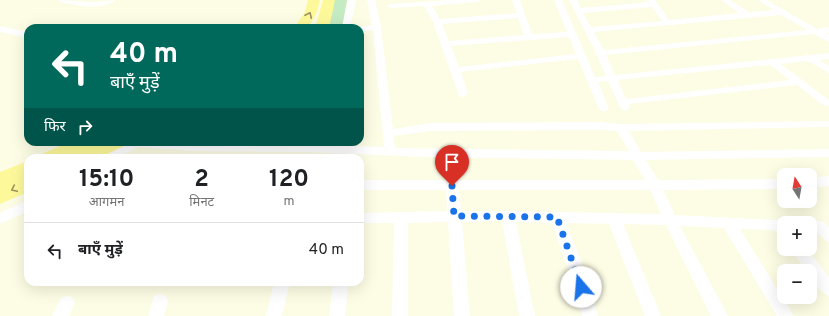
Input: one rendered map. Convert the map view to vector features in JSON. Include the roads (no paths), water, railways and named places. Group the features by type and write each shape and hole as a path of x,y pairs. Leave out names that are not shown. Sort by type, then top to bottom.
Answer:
{"main road":[{"path":"304,24 311,12 314,0"},
{"path":"323,24 329,0"},
{"path":"60,154 77,146"},
{"path":"92,154 109,146"},
{"path":"0,180 24,170"},
{"path":"0,196 24,185"}],"street":[{"path":"63,0 93,5 102,4 111,0"},
{"path":"347,24 352,0"},
{"path":"371,0 377,27 390,152"},
{"path":"391,6 478,0"},
{"path":"516,0 529,37"},
{"path":"558,0 604,109"},
{"path":"573,0 601,53 624,105 799,82"},
{"path":"725,0 747,15"},
{"path":"762,0 829,39"},
{"path":"578,12 652,2 667,23"},
{"path":"428,4 438,22 463,94"},
{"path":"589,30 783,12"},
{"path":"438,22 521,14"},
{"path":"364,29 377,27"},
{"path":"0,29 24,34"},
{"path":"601,53 829,30"},
{"path":"446,44 573,34"},
{"path":"455,70 582,56"},
{"path":"592,80 829,56"},
{"path":"810,58 829,70"},
{"path":"771,61 827,103"},
{"path":"388,133 431,127 599,126 621,128 829,124"},
{"path":"621,128 654,186 720,316"},
{"path":"113,154 132,146"},
{"path":"344,146 390,152 636,155 829,153"},
{"path":"817,182 829,181"},
{"path":"364,185 654,186 777,184"},
{"path":"452,186 462,316"},
{"path":"0,219 24,206"},
{"path":"364,218 454,216 557,217 728,222 777,227"},
{"path":"508,216 527,316"},
{"path":"400,316 401,217"},
{"path":"557,217 577,272 590,316"},
{"path":"614,219 653,316"},
{"path":"728,222 786,316"},
{"path":"817,226 829,236"},
{"path":"803,256 829,290"},
{"path":"274,316 281,286"},
{"path":"336,316 340,286"}]}
